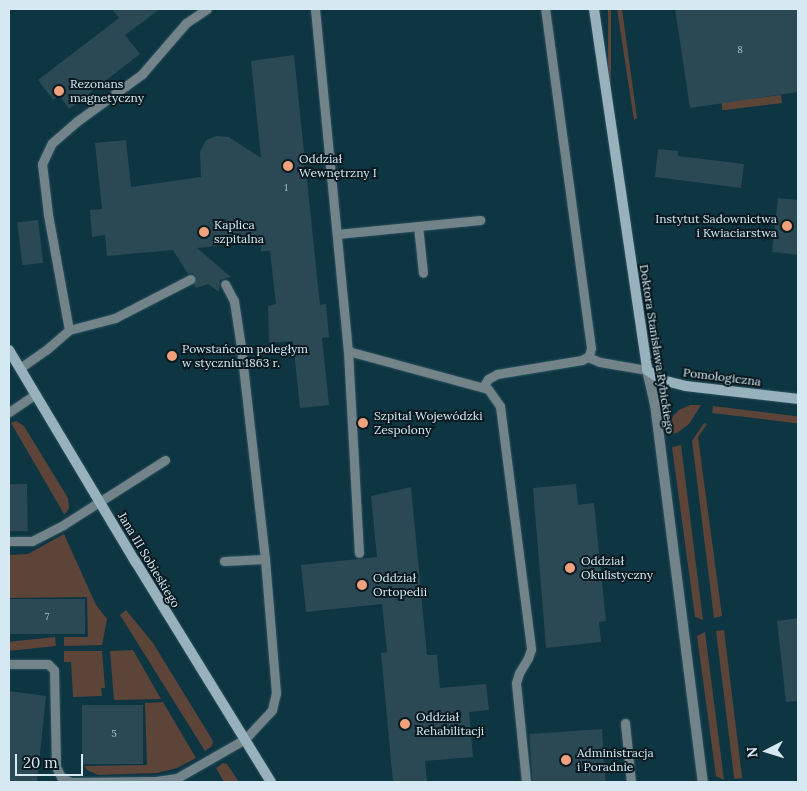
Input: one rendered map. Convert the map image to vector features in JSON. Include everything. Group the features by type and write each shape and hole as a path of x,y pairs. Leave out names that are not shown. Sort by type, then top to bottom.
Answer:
{"street":[{"name":"Doktora Stanisława Rybickiego","path":"594,9 647,370 655,404 703,782"},
{"name":"Jana III Sobieskiego","path":"9,350 100,503 271,782"},
{"name":"Pomologiczna","path":"647,370 662,380 686,386 798,399"}],"lane":[{"path":"69,330 48,214 42,164 52,143 76,122 142,74 186,22 207,9"},
{"path":"315,9 348,351 359,553"},
{"path":"483,387 488,380 497,374 582,360 588,357 591,348 545,9"},
{"path":"337,234 480,220"},
{"path":"418,226 423,273"},
{"path":"20,368 46,350 69,330 115,318 190,279"},
{"path":"9,664 48,664 54,670 56,767 65,780 170,780 245,739 272,710 276,692 265,560 241,347 234,302 226,284"},
{"path":"348,351 488,388 500,406 531,648 516,683 526,782"},
{"path":"588,357 600,362 647,370"},
{"path":"9,412 36,394"},
{"path":"9,541 32,541 100,503 166,460"},
{"path":"224,561 265,560"},
{"path":"625,723 631,782"}],"shaded area":[{"path":"608,9 611,9 611,109 608,109"},
{"path":"617,9 622,9 637,118 634,120"},
{"path":"781,95 782,103 722,110 721,102"},
{"path":"690,405 701,405 689,424 677,433 670,434 673,416 679,410"},
{"path":"713,406 798,416 798,423 712,413"},
{"path":"16,421 24,426 68,498 69,508 66,513 64,514 11,423"},
{"path":"704,423 707,424 698,437 722,616 714,618 692,441"},
{"path":"681,445 703,620 695,617 672,447"},
{"path":"64,534 96,605 107,619 102,645 64,646 64,637 88,637 87,597 9,598 9,555 28,554"},
{"path":"126,610 153,643 213,741 212,746 205,751 120,615"},
{"path":"724,630 742,778 734,779 716,631"},
{"path":"705,632 724,780 716,776 697,636"},
{"path":"55,637 56,646 10,651 9,642"},
{"path":"133,650 161,699 114,700 110,651"},
{"path":"64,651 102,651 105,688 101,688 102,696 73,697 71,662 64,662"},
{"path":"163,702 196,758 177,768 157,773 98,775 87,770 84,766 147,765 145,703"},
{"path":"223,763 227,764 239,782 224,782 216,768"}],"building":[{"path":"112,9 160,9 125,35 140,54 69,109 59,95 53,100 38,80 119,18"},
{"path":"675,9 798,9 798,92 690,108"},
{"path":"294,55 320,305 326,304 329,337 322,338 329,405 300,408 293,341 269,343 268,306 276,304 270,251 261,251 261,240 197,248 231,277 220,280 219,292 208,284 196,288 194,285 197,280 196,276 192,273 188,274 173,250 107,256 105,235 92,237 90,210 102,209 95,143 126,140 131,187 201,177 200,152 206,140 216,136 229,137 261,158 251,61"},
{"path":"658,149 678,151 678,156 744,164 741,188 655,177"},
{"name":"Instytut Sadownictwa i Kwiaciarstwa","path":"778,198 798,200 798,255 772,252"},
{"path":"38,220 43,263 22,265 17,223"},
{"path":"9,484 27,484 28,531 10,531"},
{"name":"Oddział Okulistyczny","path":"576,484 578,505 594,503 606,621 599,622 601,642 546,648 533,488"},
{"path":"411,487 427,655 437,655 440,688 486,684 489,710 469,712 473,757 425,761 427,782 393,782 381,653 387,652 382,604 306,612 301,565 377,557 371,496"},
{"path":"9,599 85,599 85,634 9,634"},
{"path":"798,618 798,701 786,702 777,621"},
{"path":"9,691 46,696 37,782 9,782"},
{"path":"82,705 143,705 143,764 82,764"},
{"name":"Administracja i Poradnie","path":"602,729 606,782 533,782 529,734"}],"place":[{"name":"Rezonans magnetyczny","path":"59,91"},
{"name":"Oddział Wewnętrzny I","path":"288,166"},
{"name":"Instytut Sadownictwa i Kwiaciarstwa","path":"787,226"},
{"name":"Kaplica szpitalna","path":"204,232"},
{"name":"Powstańcom poległym w styczniu 1863 r.","path":"172,356"},
{"name":"Szpital Wojewódzki Zespolony","path":"363,423"},
{"name":"Oddział Okulistyczny","path":"570,568"},
{"name":"Oddział Ortopedii","path":"362,585"},
{"name":"Oddział Rehabilitacji","path":"405,724"},
{"name":"Administracja i Poradnie","path":"566,760"}]}
